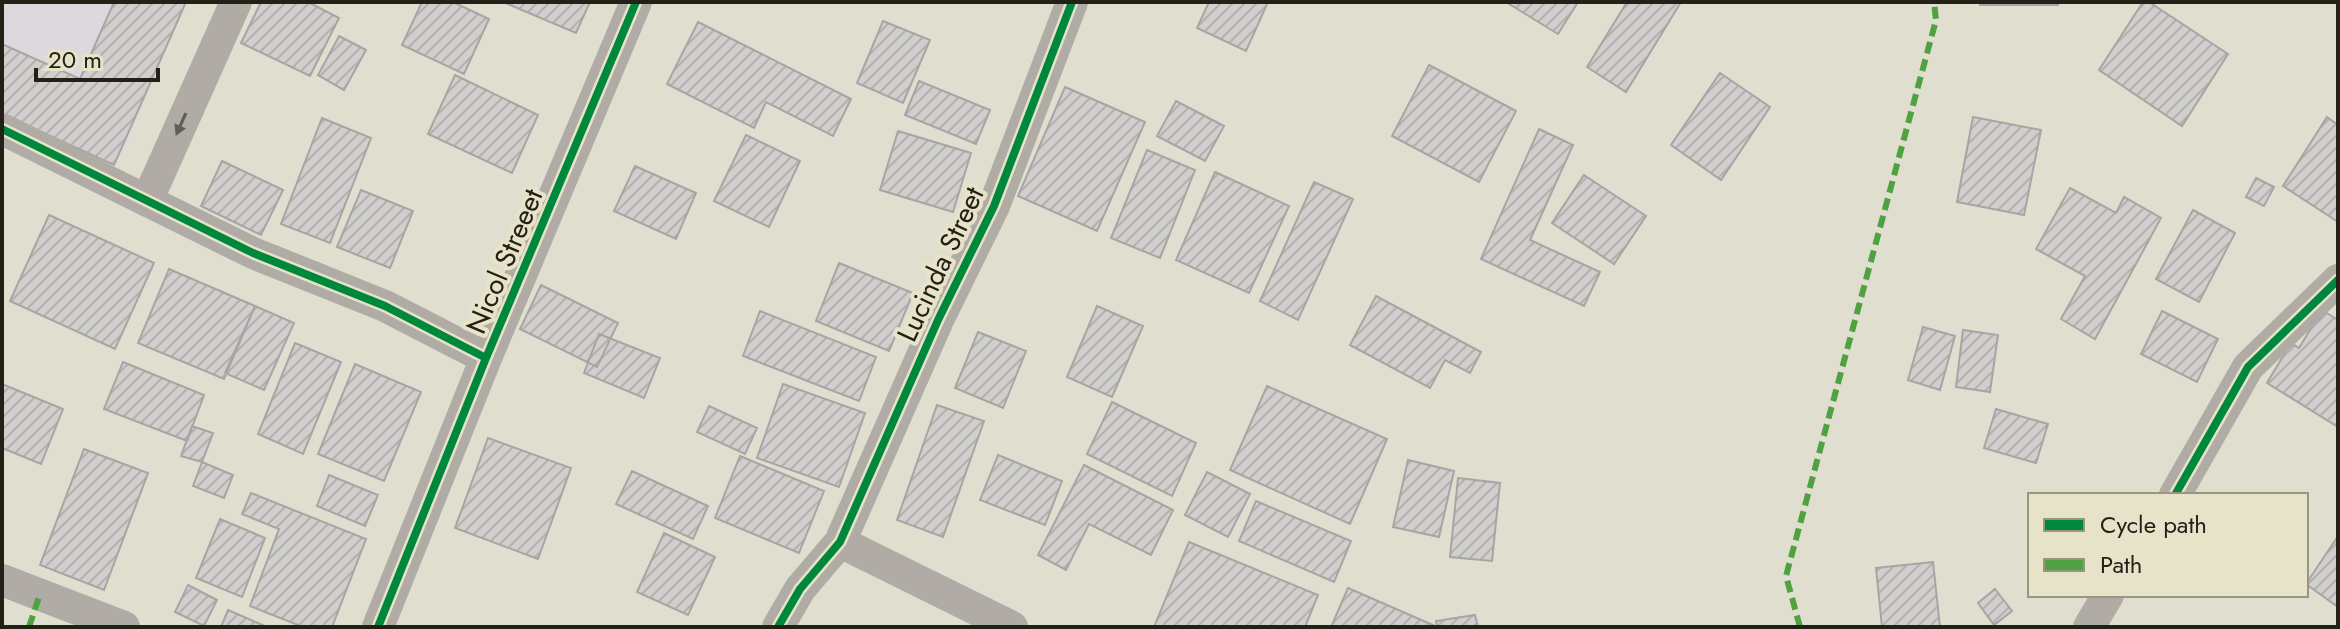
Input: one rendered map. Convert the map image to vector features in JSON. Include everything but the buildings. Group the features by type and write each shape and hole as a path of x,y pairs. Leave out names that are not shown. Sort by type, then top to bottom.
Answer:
{"street":[{"path":"147,201 236,2"},
{"name":"Nicol Streeet","path":"378,627 486,358 636,2"},
{"name":"Lucinda Street","path":"778,627 800,589 840,542 938,320 994,206 1072,2"},
{"path":"2,129 253,253 385,306 486,358"},
{"path":"2176,493 2248,367 2338,280"},
{"path":"840,542 1012,627"},
{"path":"2,580 124,627"},
{"path":"2089,627 2107,597"}],"shaded area":[{"path":"2,2 183,2 121,158 2,108"}],"marked path":[{"path":"1800,627 1786,576 1936,20 1934,2"},
{"path":"29,627 40,594"}],"cycle path":[{"path":"378,627 486,358 636,2"},
{"path":"778,627 800,589 840,542 938,320 994,206 1072,2"},
{"path":"2,129 253,253 385,306 486,358"},
{"path":"2176,493 2248,367 2338,280"}]}
